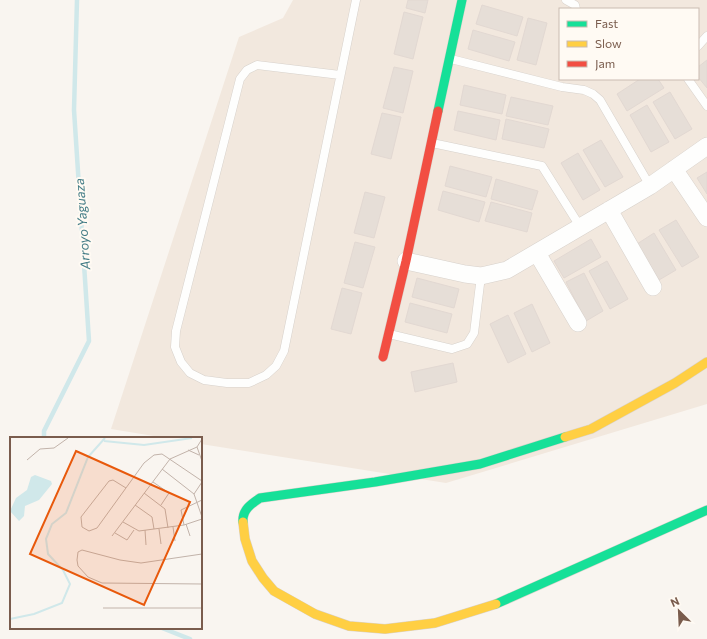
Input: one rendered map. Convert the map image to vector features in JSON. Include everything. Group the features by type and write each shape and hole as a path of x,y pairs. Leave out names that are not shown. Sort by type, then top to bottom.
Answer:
{"street":[{"path":"383,357 406,261 462,0"},
{"path":"406,261 481,276 507,270 581,228 650,186 707,146"},
{"path":"674,169 707,218"},
{"path":"609,210 653,287"},
{"path":"537,253 578,323"},
{"path":"707,362 675,383 592,428 480,464 375,482 260,498 249,505 242,517 245,539 252,561 262,578 274,591 316,614 349,626 384,629 435,623 504,602 707,510"}],"lane":[{"path":"340,75 257,65 247,70 240,79 176,331 175,347 181,362 190,373 204,380 227,383 249,382 266,376 276,366 284,351 356,0"},
{"path":"566,0 575,5 576,8"},
{"path":"699,45 707,36"},
{"path":"450,59 563,83 593,94 600,100 650,186"},
{"path":"689,80 707,106"},
{"path":"431,143 542,166 581,228"},
{"path":"388,334 452,349 467,344 474,333 481,276"}],"shaded area":[{"path":"293,0 707,0 707,404 446,483 202,444 202,437 160,437 111,429 239,37 283,18"}],"building":[{"path":"408,0 428,0 425,13 406,8"},
{"path":"482,5 523,17 517,36 476,24"},
{"path":"404,12 423,17 413,59 394,54"},
{"path":"528,18 547,23 536,65 517,60"},
{"path":"473,30 515,42 509,61 468,49"},
{"path":"707,60 707,88 699,78 699,66"},
{"path":"394,67 413,71 403,113 383,108"},
{"path":"638,80 659,80 664,88 627,111 617,94"},
{"path":"464,85 506,95 502,114 460,105"},
{"path":"670,92 692,129 675,139 653,102"},
{"path":"511,97 553,106 548,125 506,116"},
{"path":"647,105 669,142 651,152 630,115"},
{"path":"458,111 500,120 496,140 454,130"},
{"path":"382,113 401,117 391,159 371,154"},
{"path":"506,119 549,129 544,148 502,139"},
{"path":"601,140 623,177 605,187 583,150"},
{"path":"578,153 600,190 583,200 561,163"},
{"path":"450,166 492,177 486,197 445,186"},
{"path":"707,172 707,194 697,178"},
{"path":"496,179 538,191 532,210 491,199"},
{"path":"443,191 485,202 479,222 438,210"},
{"path":"365,192 385,197 374,238 354,233"},
{"path":"491,202 532,213 527,232 485,221"},
{"path":"676,220 699,257 682,267 659,230"},
{"path":"654,233 676,270 659,280 637,244"},
{"path":"591,239 601,257 564,278 554,261"},
{"path":"355,242 375,247 363,288 344,283"},
{"path":"607,261 628,299 610,309 589,271"},
{"path":"584,273 603,311 586,321 566,282"},
{"path":"417,278 459,289 454,308 412,297"},
{"path":"342,288 362,293 351,334 331,329"},
{"path":"410,303 452,314 447,333 405,322"},
{"path":"532,304 550,343 532,352 514,313"},
{"path":"508,315 526,354 508,363 490,324"},
{"path":"453,363 457,382 415,392 411,372"}],"waterway":[{"name":"Arroyo Yaguaza","path":"44,437 44,431 89,341 74,110 77,0"},
{"name":"Arroyo Yaguaza","path":"165,629 190,639"}],"traffic: fast":[{"path":"438,111 462,0"},
{"path":"243,522 244,514 250,505 260,498 375,482 480,464 565,437"},
{"path":"496,604 707,510"}],"traffic: slow":[{"path":"565,437 591,429 675,383 707,362"},
{"path":"243,522 245,539 252,561 274,591 315,614 349,626 385,629 435,623 496,604"}],"traffic: jam":[{"path":"383,357 406,261 438,111"}]}
